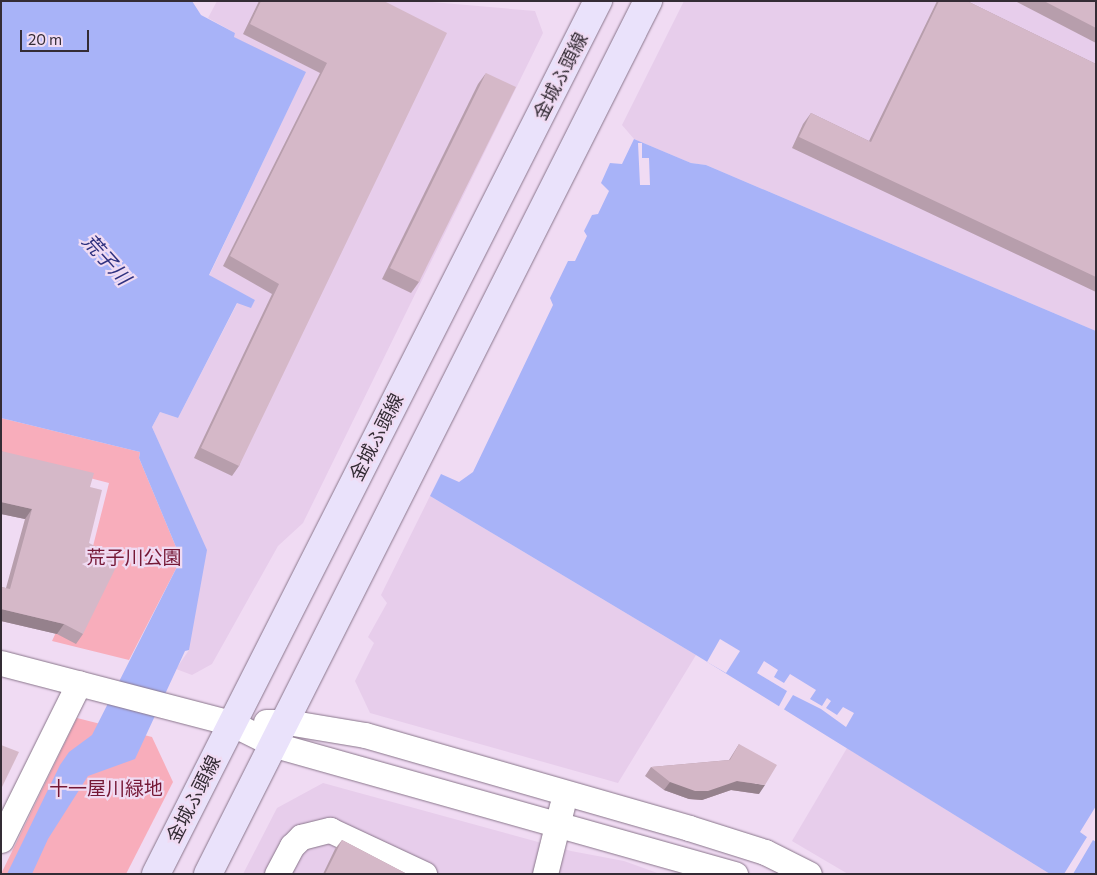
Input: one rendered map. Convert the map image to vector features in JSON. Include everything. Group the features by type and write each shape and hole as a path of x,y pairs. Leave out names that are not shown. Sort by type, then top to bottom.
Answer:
{"main road":[{"name":"金城ふ頭線","path":"156,874 598,1"},
{"path":"208,874 281,733 648,1"}],"street":[{"path":"1,663 231,723 281,733 558,822 735,874"},
{"path":"1,840 79,683"},
{"path":"281,733 364,735 765,852 809,874"},
{"path":"545,874 565,795"},
{"path":"277,874 292,846 302,837 330,830 424,874"}],"shaded area":[{"path":"217,1 420,1 535,11 543,33 303,523 278,546 212,664 192,675 176,669 189,650 184,500 152,427 160,412 178,418 238,302 251,307 255,300 209,276 305,73 233,37 235,33 208,18"},
{"path":"684,1 1096,1 1096,331 706,165 691,163 634,139 622,125"},
{"path":"430,496 696,655 618,783 370,713 355,681 374,643 368,637 387,603 381,595"},
{"path":"847,748 1050,874 848,874 792,841"},
{"path":"323,783 571,851 624,861 660,874 243,874 277,808"}],"green space":[{"name":"荒子川公園","path":"1,418 140,452 139,458 181,559 129,660 52,641 90,558 109,483 1,455"},
{"name":"十一屋川緑地","path":"77,718 152,737 173,782 126,874 1,874"}],"water":[{"name":"荒子川","path":"1,1 192,1 201,15 235,33 234,37 306,72 209,275 255,300 251,308 237,303 178,418 160,412 152,427 207,550 189,650 185,651 135,759 88,776 48,839 32,874 7,874 60,765 69,752 92,735 181,559 139,458 140,452 1,418"},
{"path":"634,139 691,163 706,165 1096,331 1096,874 1050,874 696,655 430,496 441,474 459,482 473,472 553,305 550,298 568,261 575,261 587,236 584,231 592,215 598,214 609,191 601,183 610,163 622,164"}],"pier":[{"path":"638,143 642,143 642,158 649,158 650,185 640,185"},
{"path":"720,639 740,651 726,673 707,662"},
{"path":"764,661 778,670 774,677 784,683 790,674 816,690 810,699 822,706 827,698 831,701 826,708 837,715 843,707 854,713 846,727 821,709 793,695 783,711 778,708 787,691 757,673"},
{"path":"1096,806 1096,842 1093,840 1073,874 1064,874 1087,837 1080,832"}],"building":[{"path":"261,1 384,1 447,33 239,466 201,448 279,284 230,256 327,63 250,24"},
{"path":"939,1 967,1 1096,64 1096,277 799,137 811,113 871,142"},
{"path":"1044,1 1096,1 1096,28"},
{"path":"486,73 516,87 419,282 390,268"},
{"path":"1,451 94,473 90,487 102,490 89,543 120,559 83,634 64,624 1,609 1,587 10,589 32,509 1,502"},
{"path":"739,744 777,765 765,785 737,781 708,791 695,791 670,782 651,767 730,760"},
{"path":"1,745 19,752 2,787 1,787"},
{"path":"342,840 407,874 325,874"}]}
